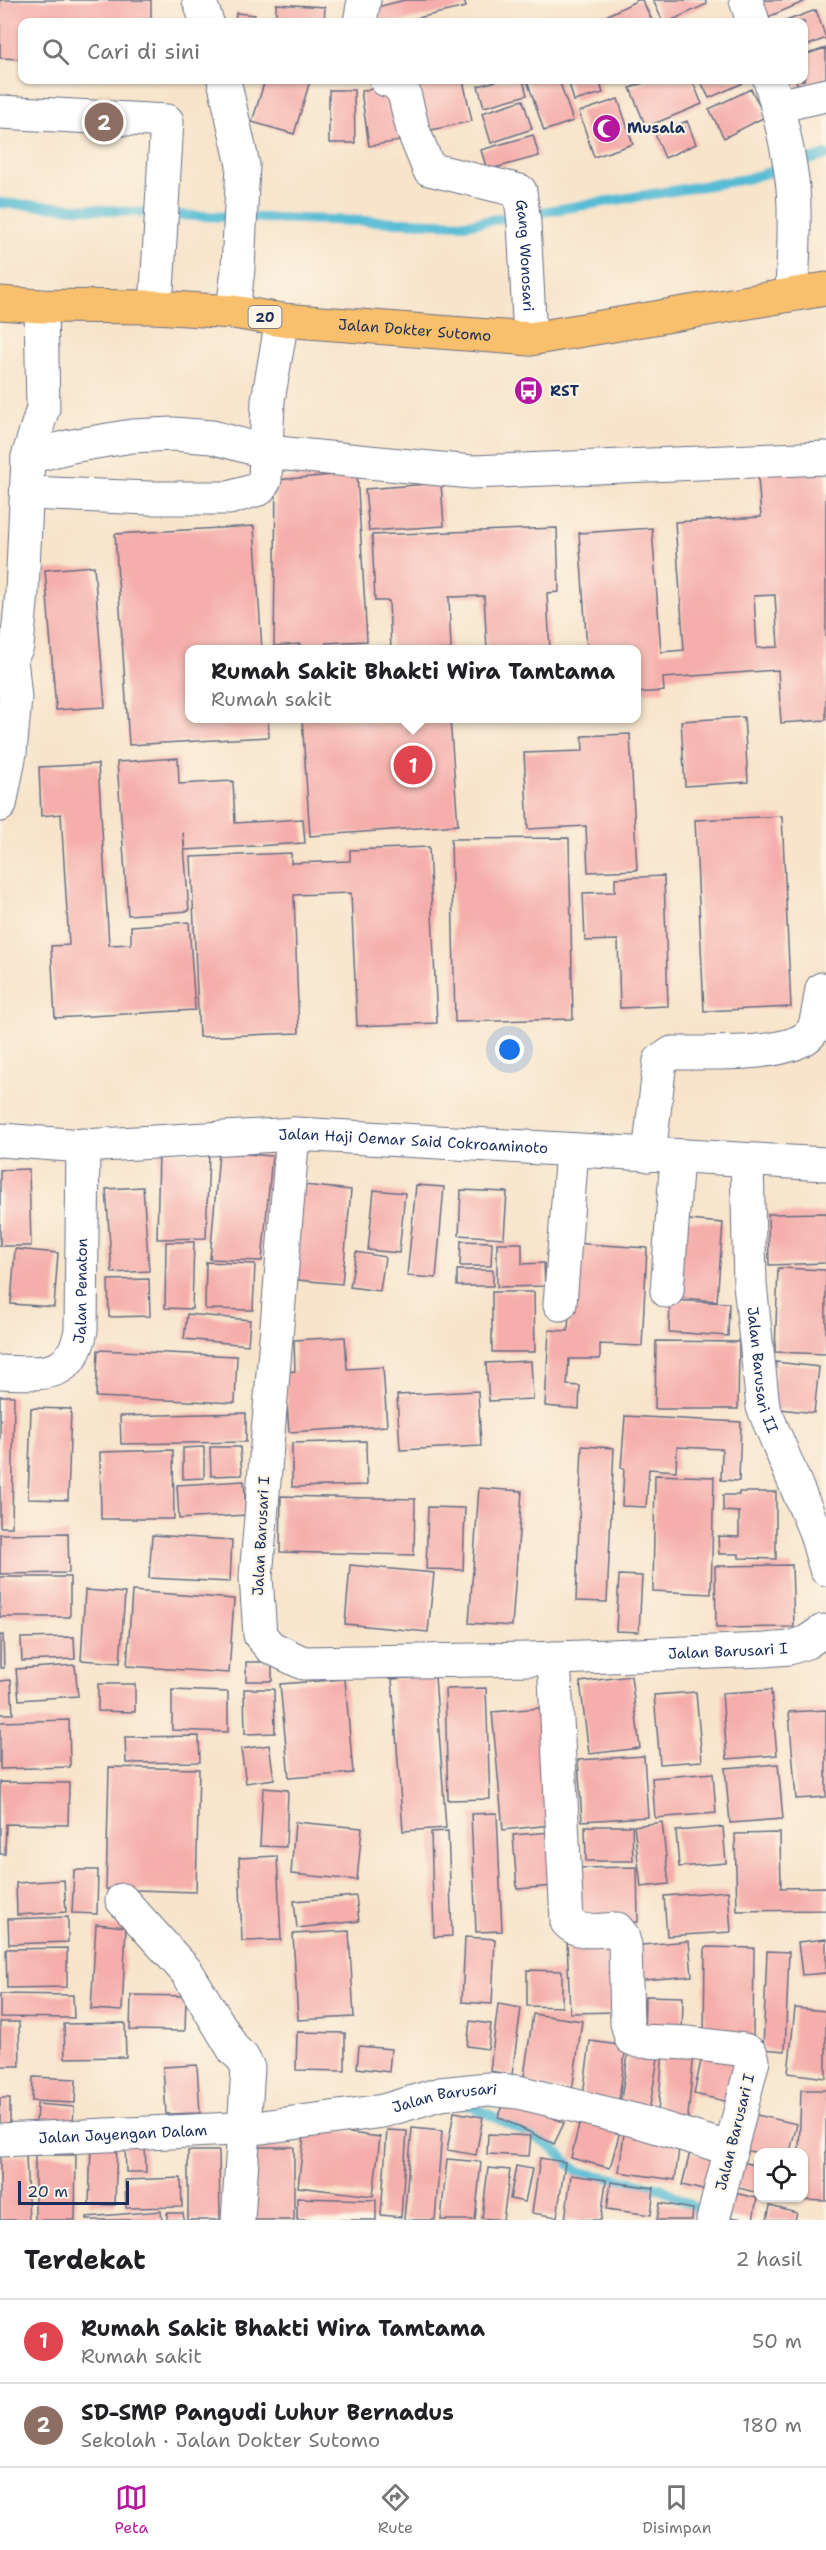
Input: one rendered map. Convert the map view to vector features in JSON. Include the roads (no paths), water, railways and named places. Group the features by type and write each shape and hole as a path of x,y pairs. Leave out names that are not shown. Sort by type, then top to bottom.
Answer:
{"highway":[{"name":"Jalan Dokter Sutomo","path":"0,303 233,312 282,320 530,339 826,289"}],"street":[{"path":"199,0 206,18"},
{"path":"361,18 364,0"},
{"path":"747,0 752,18"},
{"path":"225,84 243,165 238,269 233,312"},
{"name":"Gang Wonosari","path":"397,84 404,93 413,130 429,170 520,191 524,223 530,339"},
{"path":"792,294 793,189 774,93 826,95"},
{"path":"0,112 167,121 156,308"},
{"path":"0,805 10,753 15,698 11,658 17,645 22,592 28,457 43,408 41,306"},
{"path":"28,493 149,498 229,498 259,489 265,480 271,386 282,320"},
{"path":"28,457 72,446 132,436 173,434 212,437 267,452 471,472 826,458"},
{"path":"667,1291 660,1061 672,1053 778,1050 799,1043 812,1032 822,989"},
{"name":"Jalan Haji Oemar Said Cokroaminoto","path":"0,1140 83,1145 294,1134 826,1164"},
{"name":"Jalan Barusari I","path":"294,1134 256,1577 260,1635 270,1647 303,1663 679,1655 789,1648 807,1642 825,1628"},
{"name":"Jalan Penaton","path":"0,1372 57,1371 71,1360 78,1346 81,1330 83,1145"},
{"path":"560,1304 572,1151"},
{"name":"Jalan Barusari II","path":"747,1161 750,1284 763,1407 815,1531 826,1569"},
{"name":"Jalan Barusari I","path":"554,1658 567,1922 572,1928 580,1930 617,1929 622,1935 625,1945 627,2024 631,2038 638,2041 689,2043 734,2049 750,2054 753,2060 715,2214"},
{"path":"122,1900 187,1972 234,2050 242,2057 248,2068 238,2220"},
{"name":"Jalan Barusari","path":"246,2115 338,2118 410,2105 440,2094 488,2089 518,2092 638,2121 731,2149"},
{"name":"Jalan Jayengan Dalam","path":"0,2140 246,2115"}],"waterway":[{"path":"0,203 195,216 467,224 746,179 826,155"},
{"path":"459,2104 471,2106 530,2134 553,2148 578,2172 661,2188 702,2212 712,2215"}],"place":[{"name":"SD-SMP Pangudi Luhur Bernadus","path":"104,122"},
{"name":"Musala","path":"606,128"},
{"name":"RST","path":"529,391"},
{"name":"Rumah Sakit Bhakti Wira Tamtama","path":"413,765"}]}
